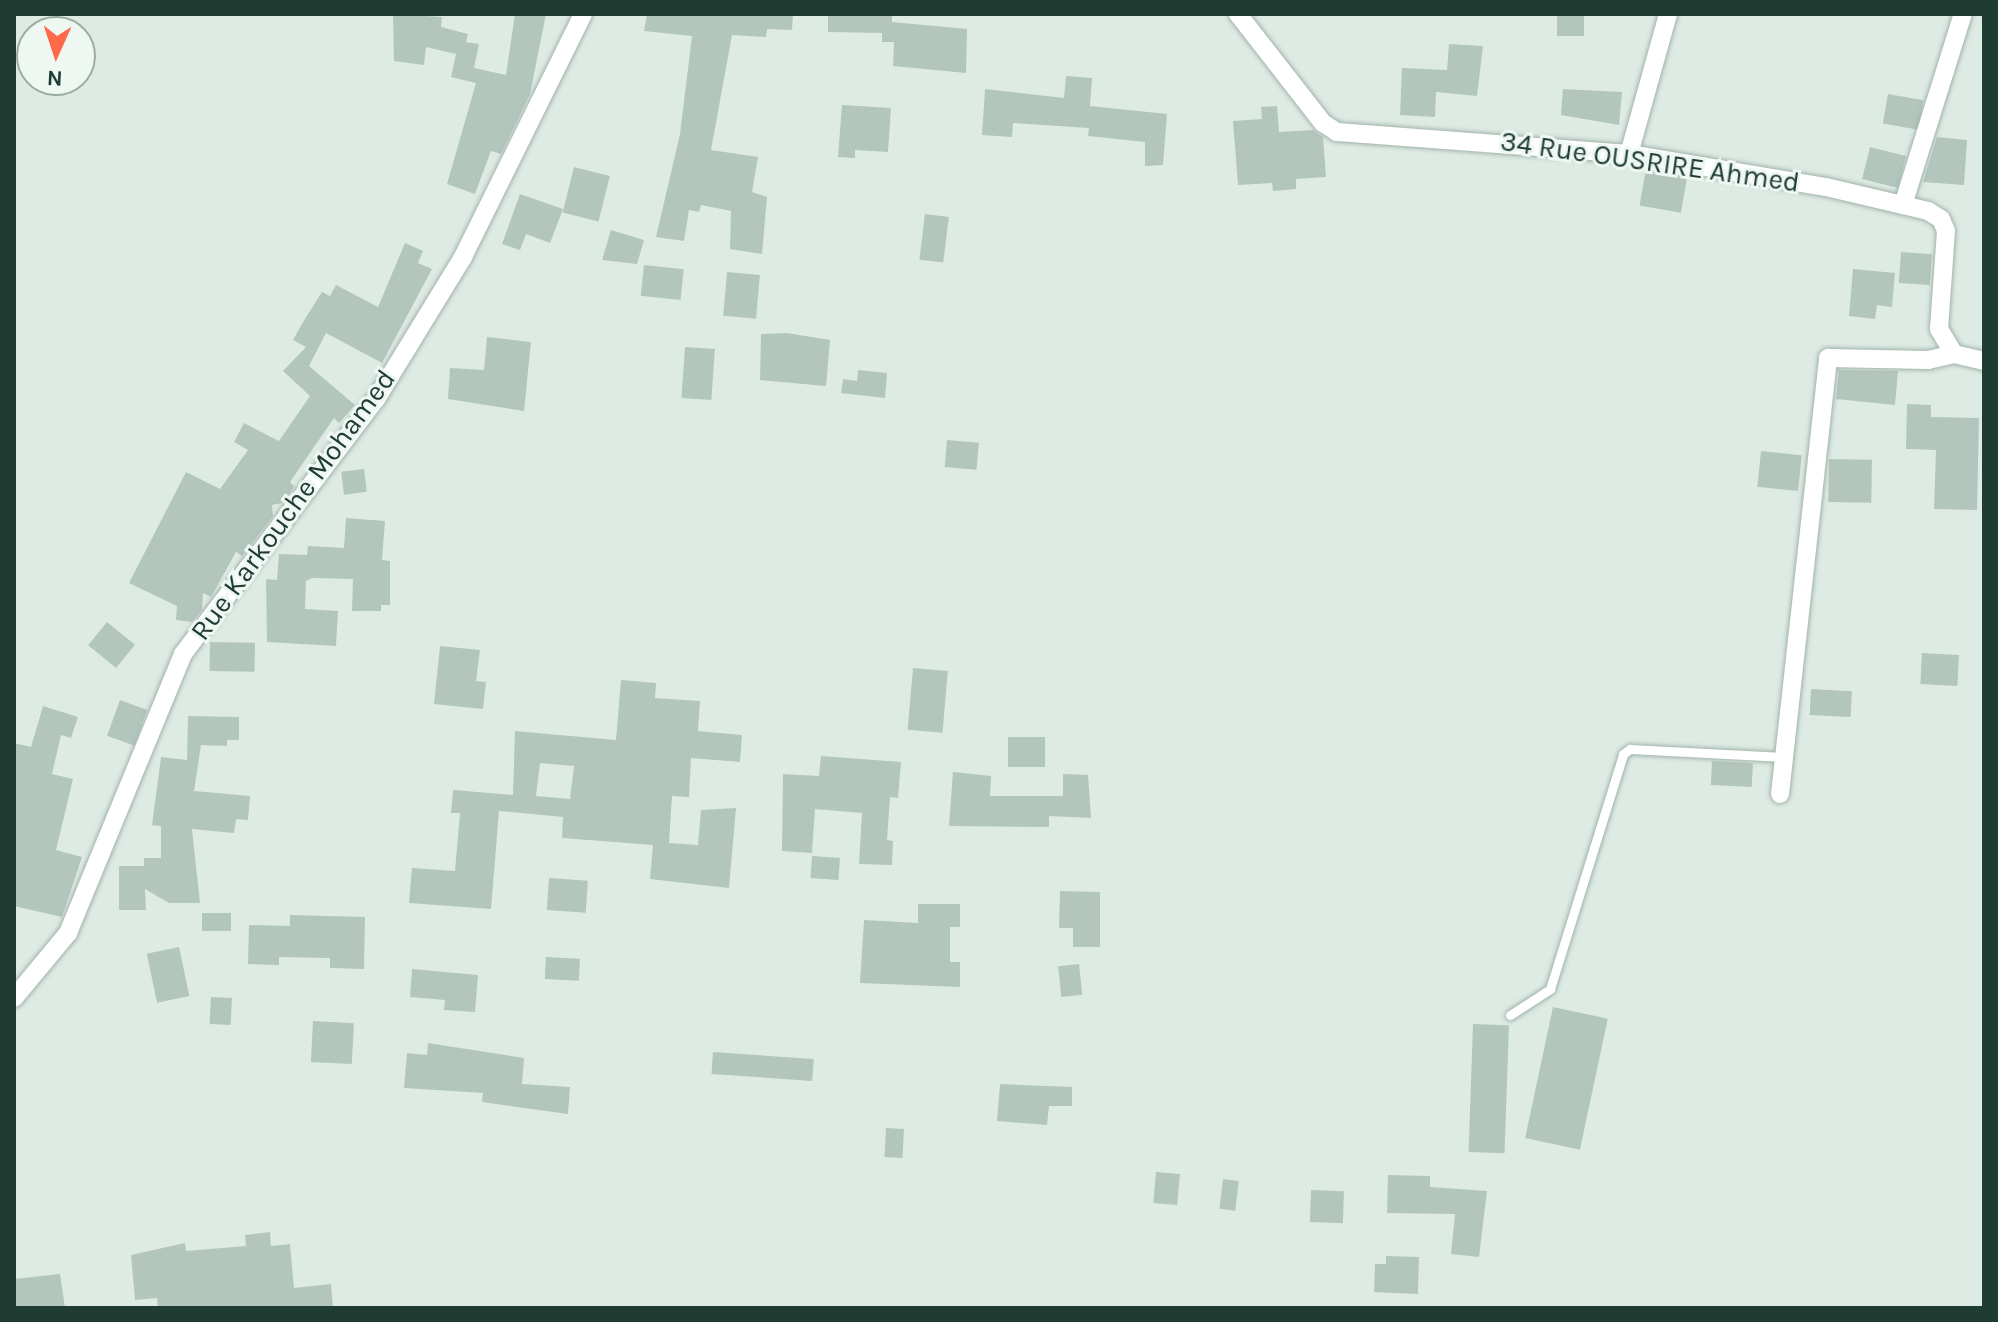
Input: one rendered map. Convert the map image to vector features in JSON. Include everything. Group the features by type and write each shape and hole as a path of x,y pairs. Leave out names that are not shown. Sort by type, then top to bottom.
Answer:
{"street":[{"name":"Rue Karkouche Mohamed","path":"14,998 68,933 183,654 376,399 463,257 583,14"},
{"name":"34 Rue OUSRIRE Ahmed","path":"1238,14 1323,123 1337,132 1629,154 1903,205 1941,219 1946,231 1939,329 1954,354"},
{"path":"1629,154 1668,14"},
{"path":"1903,205 1963,14"},
{"path":"1780,794 1828,358 1928,360 1954,354 1984,361"}],"lane":[{"path":"1510,1015 1550,989 1623,754 1642,749 1784,757"}],"building":[{"path":"393,14 442,17 441,27 468,34 466,42 479,44 474,68 506,75 515,14 546,14 530,94 501,154 491,151 475,194 447,184 476,83 451,77 456,54 426,47 424,65 394,61"},
{"path":"647,14 793,14 792,30 767,29 766,37 732,35 711,150 758,157 752,192 767,197 762,254 730,249 731,211 701,205 699,212 689,210 684,241 656,237 680,134 692,36 644,31"},
{"path":"828,14 892,14 892,22 967,29 966,73 893,66 894,42 882,42 882,33 828,32"},
{"path":"1557,14 1584,14 1584,36 1557,36"},
{"path":"1449,44 1483,46 1477,96 1436,92 1435,117 1400,115 1402,68 1447,70"},
{"path":"1066,76 1092,78 1090,106 1167,114 1163,165 1145,166 1145,142 1088,136 1089,128 1013,123 1012,137 982,135 985,89 1064,98"},
{"path":"1563,89 1622,92 1619,125 1561,115"},
{"path":"1888,94 1923,100 1918,130 1883,124"},
{"path":"842,105 891,108 888,152 855,150 855,158 838,157"},
{"path":"1277,106 1279,132 1313,130 1323,137 1326,177 1296,179 1296,189 1273,191 1272,183 1238,185 1233,121 1262,119 1261,107"},
{"path":"1937,137 1967,140 1964,185 1923,182"},
{"path":"1870,147 1906,156 1898,188 1862,179"},
{"path":"574,167 610,176 599,222 563,213"},
{"path":"1646,169 1687,176 1681,213 1640,205"},
{"path":"520,194 563,209 550,243 526,234 520,250 502,244"},
{"path":"925,214 949,217 943,263 919,260"},
{"path":"611,230 644,240 637,264 602,260"},
{"path":"405,243 423,251 418,263 432,269 382,363 326,333 309,366 355,405 339,423 334,418 290,482 294,486 290,493 282,503 272,505 273,516 242,556 236,552 211,597 203,593 202,610 192,622 176,620 177,606 129,583 186,472 220,489 248,450 234,442 244,423 279,441 310,396 283,371 306,347 293,340 322,292 330,296 336,285 378,307"},
{"path":"1901,252 1932,254 1930,285 1899,283"},
{"path":"644,265 684,269 681,300 641,296"},
{"path":"1853,269 1895,273 1892,307 1877,305 1875,319 1849,316"},
{"path":"727,272 760,275 756,319 723,316"},
{"path":"787,333 830,340 826,386 760,380 761,334"},
{"path":"487,337 531,342 524,411 448,399 450,368 484,370"},
{"path":"685,347 715,349 711,400 681,398"},
{"path":"858,370 887,373 885,398 841,393 843,379 857,381"},
{"path":"1839,370 1898,371 1895,405 1836,399"},
{"path":"1907,404 1931,405 1931,417 1979,418 1977,510 1934,509 1936,450 1906,449"},
{"path":"947,440 979,443 977,470 945,467"},
{"path":"1761,451 1802,455 1798,491 1757,487"},
{"path":"1829,459 1872,460 1871,503 1828,502"},
{"path":"364,469 367,492 344,495 341,472"},
{"path":"346,518 385,521 382,560 390,561 390,605 381,605 381,611 352,611 353,579 312,578 306,581 305,609 338,611 336,646 267,642 266,579 277,580 279,554 307,555 308,546 344,548"},
{"path":"107,622 135,645 116,668 88,645"},
{"path":"210,642 255,643 254,672 209,671"},
{"path":"440,646 480,650 476,681 486,682 483,709 434,704"},
{"path":"1922,653 1959,655 1957,686 1920,684"},
{"path":"913,668 948,671 942,733 908,730"},
{"path":"621,680 656,683 655,698 700,701 698,731 742,735 740,762 691,758 689,797 672,796 669,843 698,845 701,810 736,808 729,888 650,879 653,845 562,838 563,817 499,811 491,909 409,903 412,868 455,871 460,813 451,813 453,790 513,795 515,731 616,740","holes":["540,763 574,766 570,799 536,796"]},
{"path":"1811,689 1852,691 1851,717 1810,715"},
{"path":"120,700 147,710 134,746 107,736"},
{"path":"43,706 78,717 71,738 61,735 52,774 73,779 56,850 82,857 62,917 14,906 14,743 31,747"},
{"path":"188,716 239,717 239,740 227,740 227,746 201,745 194,791 250,796 248,820 236,819 234,833 192,829 200,903 169,903 145,889 146,910 119,910 119,866 144,866 144,858 161,858 161,826 152,825 161,757 187,760"},
{"path":"1008,737 1045,737 1045,767 1008,767"},
{"path":"821,756 901,762 898,798 890,797 887,840 893,841 892,865 859,864 862,813 815,809 812,853 782,851 783,774 819,776"},
{"path":"1712,761 1753,763 1752,787 1711,785"},
{"path":"953,772 991,776 990,796 1063,796 1063,774 1088,775 1091,818 1049,816 1049,827 949,826"},
{"path":"812,856 840,858 838,880 810,878"},
{"path":"549,878 588,881 586,913 547,910"},
{"path":"1060,891 1100,892 1100,947 1073,947 1073,928 1059,928"},
{"path":"918,904 960,904 960,927 950,927 950,962 960,962 960,987 860,983 864,920 918,923"},
{"path":"202,913 231,913 231,931 202,931"},
{"path":"290,915 365,917 364,969 330,968 330,958 279,957 279,965 248,964 249,925 290,926"},
{"path":"179,947 189,996 157,1003 147,954"},
{"path":"546,957 580,959 579,981 545,979"},
{"path":"1079,964 1082,995 1061,997 1058,966"},
{"path":"412,969 478,975 475,1012 444,1010 445,1000 410,997"},
{"path":"211,997 232,998 231,1025 210,1024"},
{"path":"1553,1007 1608,1019 1580,1150 1525,1138"},
{"path":"313,1021 354,1023 352,1064 311,1062"},
{"path":"1473,1024 1509,1025 1505,1153 1469,1152"},
{"path":"428,1043 524,1058 522,1084 570,1087 568,1114 482,1102 483,1093 404,1088 407,1053 427,1055"},
{"path":"713,1052 814,1059 812,1081 711,1074"},
{"path":"1000,1084 1072,1087 1072,1106 1049,1106 1047,1125 997,1121"},
{"path":"886,1128 904,1129 902,1158 884,1157"},
{"path":"1156,1172 1180,1174 1177,1205 1153,1203"},
{"path":"1388,1175 1430,1176 1430,1187 1487,1191 1479,1257 1451,1254 1455,1214 1387,1213"},
{"path":"1223,1179 1239,1181 1235,1211 1219,1209"},
{"path":"1311,1190 1344,1191 1343,1223 1310,1222"},
{"path":"270,1232 271,1246 290,1244 294,1288 331,1284 333,1308 158,1308 157,1298 135,1300 131,1255 185,1243 186,1251 246,1246 245,1235"},
{"path":"1386,1256 1419,1257 1418,1294 1374,1292 1375,1264 1386,1264"},
{"path":"60,1274 65,1308 14,1308 14,1279"}]}
